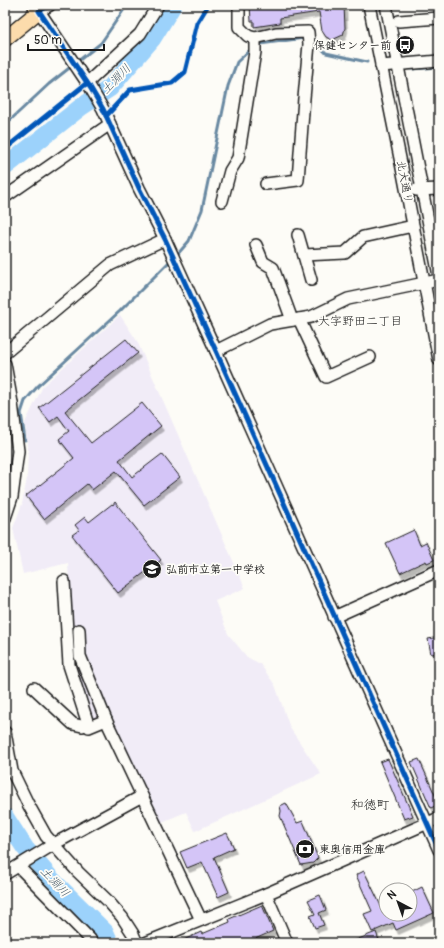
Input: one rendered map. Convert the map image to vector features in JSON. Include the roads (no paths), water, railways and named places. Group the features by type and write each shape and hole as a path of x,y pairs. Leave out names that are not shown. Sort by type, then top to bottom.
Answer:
{"main road":[{"path":"5,39 41,7"}],"street":[{"path":"88,85 140,34 158,5"},
{"path":"222,201 230,171 238,158 255,44 239,27 238,5"},
{"name":"北大通り","path":"369,5 407,191 439,360"},
{"name":"北大通り","path":"386,5 438,263 439,276"},
{"path":"41,7 103,109 139,188 165,239 439,850"},
{"path":"399,21 439,18"},
{"path":"255,44 276,33 308,32 309,44 298,180 266,184"},
{"path":"381,66 439,61"},
{"path":"5,197 110,124"},
{"path":"407,191 439,189"},
{"path":"304,255 346,253 363,237 413,226"},
{"path":"298,235 311,280"},
{"path":"5,353 110,265 165,239"},
{"path":"256,245 263,262 273,268 296,320 326,377 370,357"},
{"path":"216,351 270,324 311,317 348,298 439,280"},
{"path":"5,364 18,451 12,497 5,518"},
{"path":"334,618 439,570"},
{"path":"64,581 69,666 88,724"},
{"path":"79,630 80,656 106,720 201,920"},
{"path":"34,688 73,724 82,726 88,724 90,727 106,720"},
{"path":"5,732 12,771 46,836 50,847 108,901 122,917 137,943"},
{"path":"5,874 142,796"},
{"path":"147,943 266,894 439,818"},
{"path":"20,866 90,939 92,943"},
{"path":"266,894 287,943"}],"waterway":[{"path":"5,125 49,84 101,43 127,5"},
{"name":"土淵川","path":"5,167 81,107 110,88 152,39 173,5"},
{"path":"257,46 260,44 304,38 314,40 326,53 367,62"},
{"path":"176,256 189,241 202,210 228,86 237,62 252,48"},
{"path":"412,69 439,67"},
{"path":"25,440 21,413 25,401 38,386 120,311 172,259"},
{"name":"土淵川","path":"5,817 25,848 53,881 105,932 110,943"}],"place":[{"name":"保健センター前","path":"405,45"},
{"name":"弘前市立第一中学校","path":"152,569"},
{"name":"東奥信用金庫","path":"305,849"}],"district":[{"name":"大字野田二丁目","path":"360,321"},
{"name":"和徳町","path":"370,804"}]}
